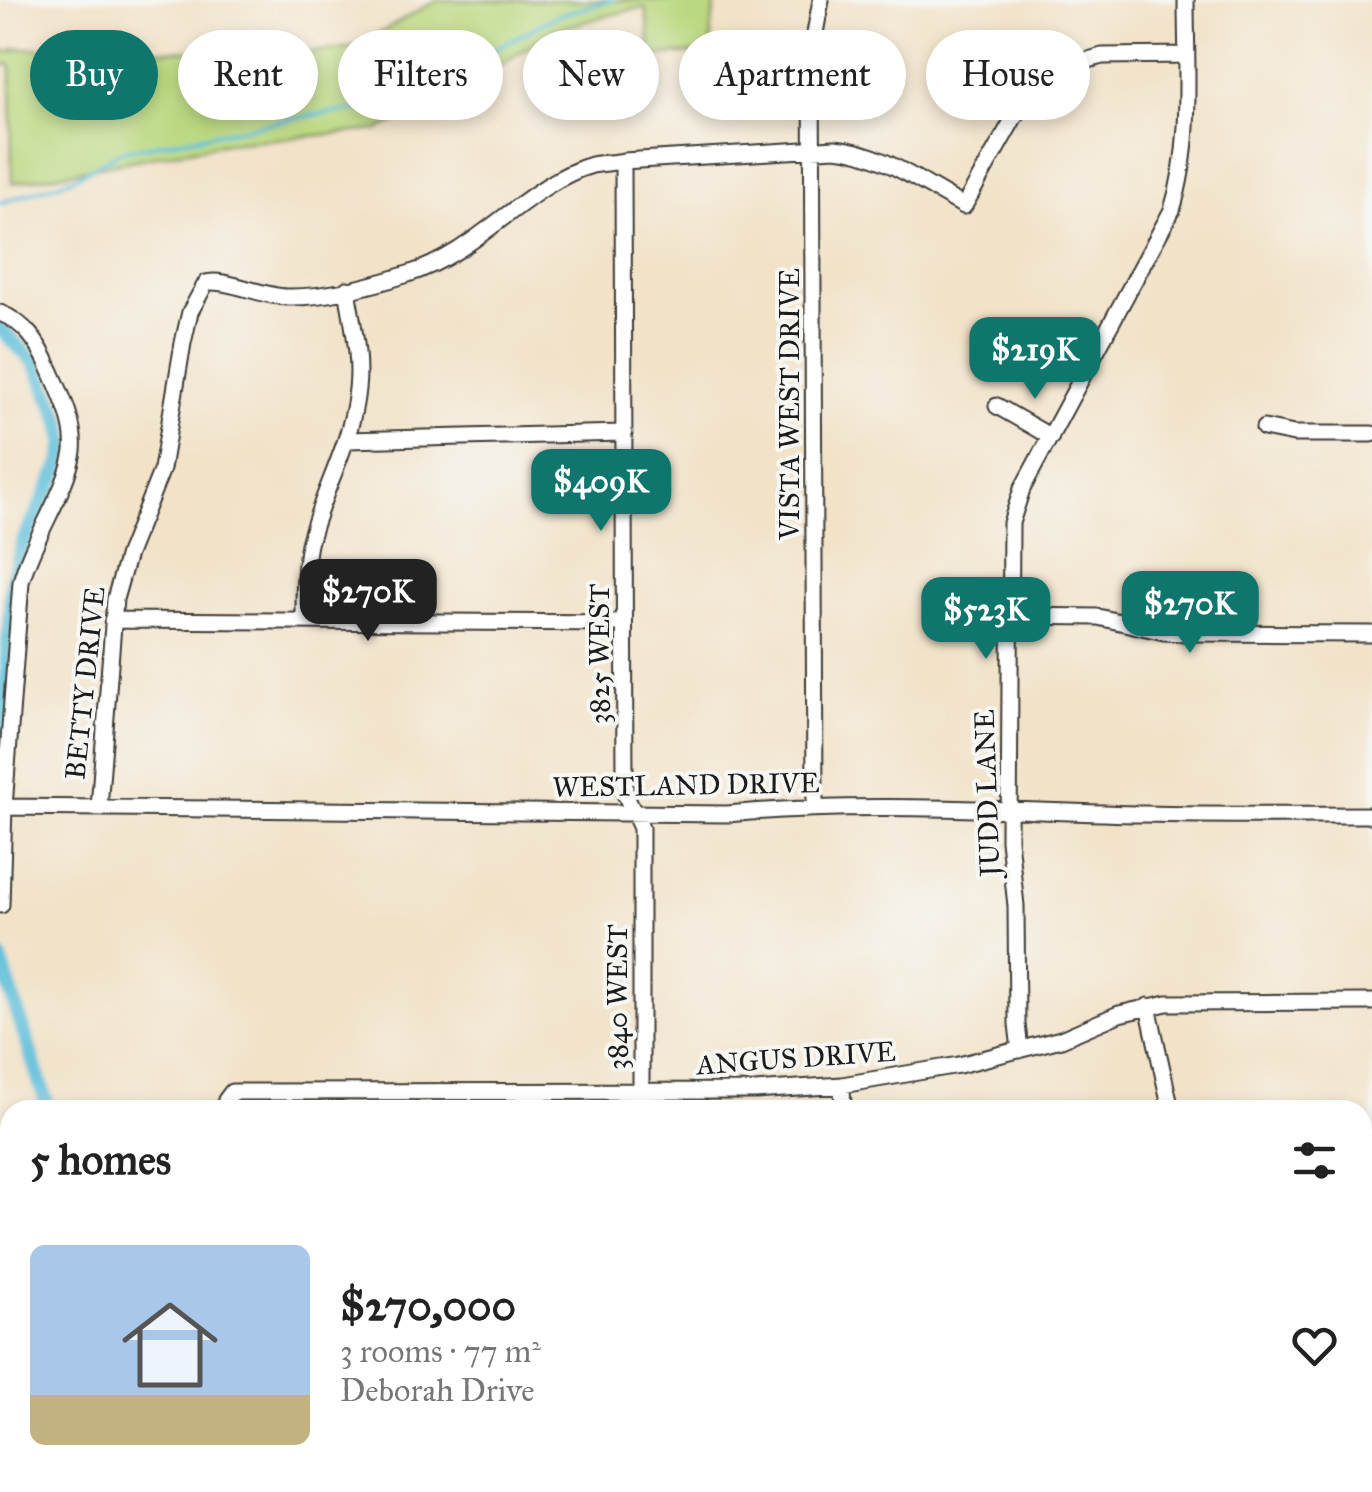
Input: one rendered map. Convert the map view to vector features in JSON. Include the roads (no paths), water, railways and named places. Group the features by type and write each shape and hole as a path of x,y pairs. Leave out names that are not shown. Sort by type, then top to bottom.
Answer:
{"street":[{"name":"VISTA WEST DRIVE","path":"815,808 812,50 821,0"},
{"name":"JUDD LANE","path":"1020,1050 1009,810 1009,558 1014,505 1172,210 1184,162 1186,0"},
{"path":"304,622 310,543 347,440 358,386 347,289 398,278 440,261 563,178 592,165 813,149 854,150 872,155 964,206 1032,86 1058,69 1102,56 1186,55"},
{"name":"3825 WEST","path":"623,161 625,794 642,828 642,903"},
{"name":"BETTY DRIVE","path":"99,808 112,620 119,581 166,450 190,312 206,282 212,280 263,296 290,297 347,289"},
{"path":"0,313 26,328 45,357 71,424 73,451 20,582 2,807 1,904"},
{"path":"997,406 1051,437"},
{"path":"1264,428 1294,434 1372,434"},
{"path":"347,440 624,433"},
{"path":"1009,616 1098,617 1174,633 1372,634"},
{"path":"112,620 624,623"},
{"name":"WESTLAND DRIVE","path":"2,807 727,814 815,808 1372,816"},
{"name":"3840 WEST","path":"641,1091 642,903"},
{"name":"ANGUS DRIVE","path":"226,1100 232,1092 755,1091 842,1085 1020,1050 1148,1006 1186,1001 1372,1002"},
{"path":"1148,1006 1168,1100"},
{"path":"842,1085 843,1100"},
{"path":"525,1090 525,1100"}],"waterway":[{"path":"0,203 71,179 122,151 314,115 384,107 558,15 613,0"},
{"path":"0,328 35,363 61,421 65,444 62,462 25,538 13,577 2,736"},
{"path":"0,958 46,1100"}]}
